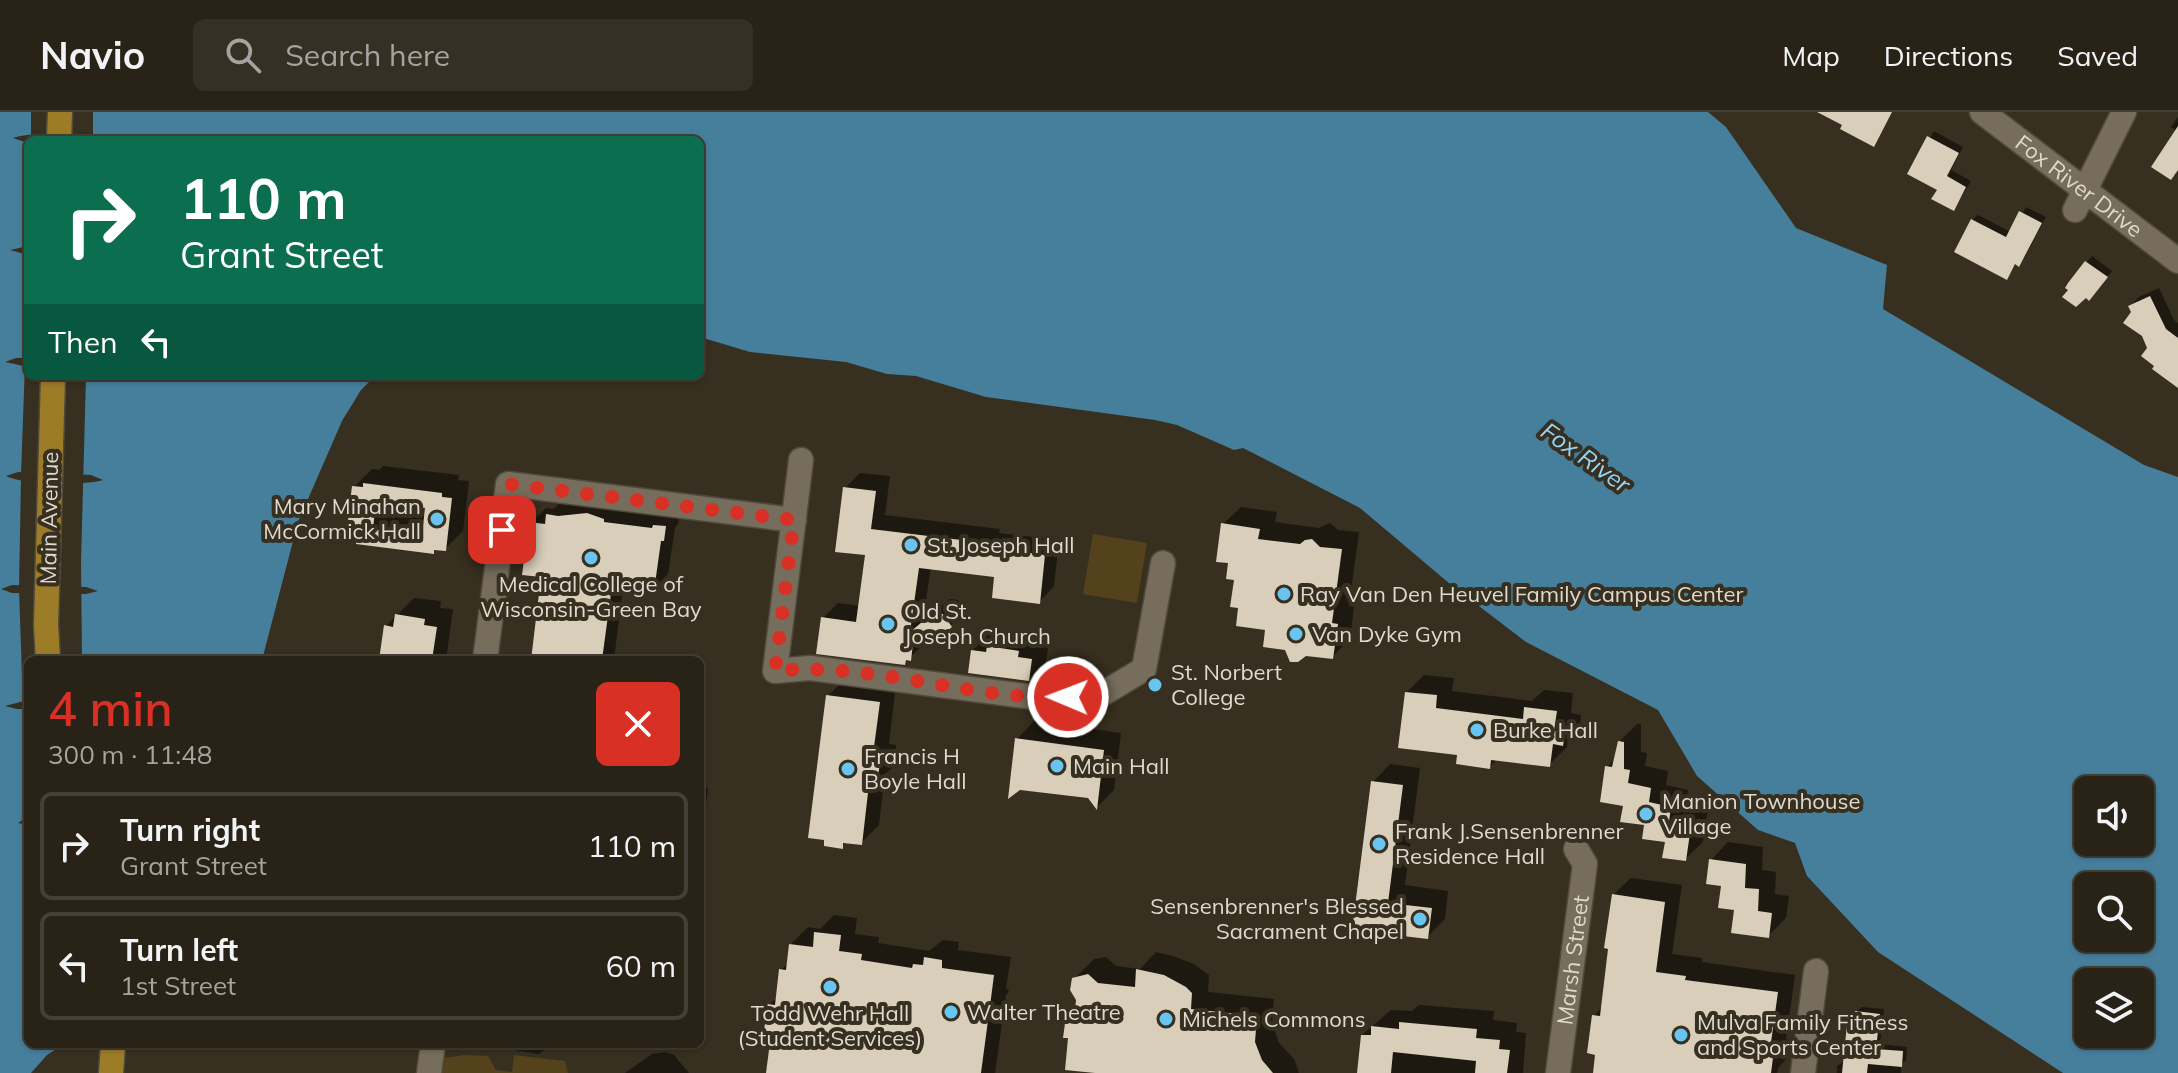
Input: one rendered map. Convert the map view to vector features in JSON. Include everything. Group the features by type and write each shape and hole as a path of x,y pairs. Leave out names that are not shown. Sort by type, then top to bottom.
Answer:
{"main road":[{"path":"59,136 60,112"},
{"name":"Main Avenue","path":"48,656 53,380"},
{"path":"113,1055 129,1073"}],"street":[{"name":"Fox River Drive","path":"1982,112 2080,200 2178,261"},
{"path":"2080,200 2124,112"},
{"path":"801,460 775,671 810,668 1033,697 1080,697 1104,693 1144,669 1163,563"},
{"path":"486,656 508,484 794,520"},
{"name":"Marsh Street","path":"1558,1073 1585,864 1576,849"},
{"path":"1803,1073 1816,971"},
{"path":"429,1073 432,1048"}],"shaded area":[{"path":"1093,534 1147,543 1137,603 1083,594"},
{"path":"514,1055 565,1061 568,1073 442,1073 444,1058 488,1056 496,1070 512,1072"}],"water":[{"name":"Fox River","path":"0,112 1708,112 1726,127 1796,228 1887,265 1883,309 2144,465 2178,477 2178,1073 2063,1073 1878,952 1807,876 1795,843 1758,830 1697,776 1658,710 1526,642 1450,584 1360,508 1243,448 1234,450 1177,425 986,397 916,376 887,374 846,362 750,352 704,338 704,136 96,136 63,133 13,138 24,142 24,247 10,250 24,254 24,358 5,362 24,366 24,380 371,380 342,421 298,522 263,656 24,656 24,701 5,706 24,709 24,819 18,823 24,824 24,1048 58,1048 31,1073 0,1073","holes":["18,472 91,475 103,480 54,484 6,476","12,585 86,587 98,591 86,594 12,593 1,589"]}],"pier":[{"path":"31,112 93,112 93,136 31,136"},
{"path":"24,380 86,380 82,656 24,656 23,705 19,589 21,477 69,478 21,476"}],"building":[{"path":"1817,112 1892,112 1874,147 1840,129 1842,125"},
{"path":"2178,126 2178,170 2171,180 2151,167"},
{"path":"1927,136 1959,153 1947,176 1966,187 1954,211 1931,199 1937,190 1907,174"},
{"path":"2019,211 2042,223 2019,267 2015,264 2007,280 1954,252 1971,219 2006,237"},
{"path":"2085,261 2108,277 2089,301 2086,298 2076,307 2062,297 2068,290 2065,288 2068,283"},
{"path":"2150,296 2166,329 2178,338 2178,388 2152,369 2154,366 2141,356 2147,348 2142,336 2123,323 2131,312 2128,306"},
{"name":"Mary Minahan McCormick Hall","path":"363,483 442,493 442,497 452,498 446,551 434,550 434,554 356,544 356,540 346,538 352,486 363,487","holes":["376,502 425,508 422,535 373,529"]},
{"path":"843,487 876,491 871,529 986,543 985,547 1045,555 1040,604 992,598 994,577 919,568 910,632 933,613 943,614 952,627 940,637 914,634 911,661 906,660 905,665 816,654 821,617 856,622 865,555 835,552"},
{"name":"Medical College of Wisconsin-Green Bay","path":"587,513 604,519 604,522 652,528 653,525 666,526 654,591 612,586 603,656 531,656 541,577 522,575 529,522 545,524 546,514"},
{"name":"Ray Van Den Heuvel Family Campus Center","path":"1221,523 1260,529 1258,539 1300,544 1312,539 1320,547 1342,549 1332,623 1338,624 1333,659 1306,656 1298,662 1290,662 1285,650 1263,647 1265,630 1236,626 1238,608 1230,607 1234,580 1226,579 1228,563 1216,562"},
{"path":"395,614 425,619 424,625 437,627 433,656 380,656 384,625 393,627"},
{"path":"987,646 1019,651 1018,657 1032,659 1029,681 968,673 971,650 986,652"},
{"name":"Burke Hall","path":"1405,692 1437,695 1436,708 1523,719 1524,707 1557,711 1554,731 1565,732 1563,746 1553,744 1550,767 1491,760 1490,769 1456,764 1457,755 1398,748"},
{"name":"Francis H Boyle Hall","path":"826,695 880,702 872,762 880,762 877,785 869,784 862,845 843,843 843,849 824,846 824,840 808,838"},
{"name":"Main Hall","path":"1015,738 1104,750 1097,810 1088,798 1020,790 1008,799"},
{"name":"Manion Townhouse Village","path":"1618,741 1624,742 1624,769 1630,770 1628,783 1651,788 1649,802 1671,807 1669,822 1691,826 1686,861 1662,858 1665,842 1642,839 1644,825 1620,822 1623,806 1600,802 1605,766 1612,767"},
{"name":"Frank J.Sensenbrenner Residence Hall","path":"1371,781 1403,785 1388,903 1432,908 1428,939 1352,930"},
{"name":"Manion Townhouse Village","path":"1709,859 1746,864 1745,888 1759,889 1758,911 1772,913 1769,938 1731,933 1734,910 1718,908 1721,886 1706,884"},
{"name":"Mulva Family Fitness and Sports Center","path":"1612,894 1665,902 1656,972 1686,976 1685,980 1778,992 1769,1057 1773,1058 1771,1073 1593,1073 1595,1055 1587,1053 1592,1015 1600,1016 1608,949 1604,948"},
{"path":"814,932 841,935 839,951 862,954 861,960 912,968 913,964 923,965 924,957 942,960 942,968 994,975 990,1006 993,1010 989,1013 981,1073 766,1073 770,1042 763,1041 767,1004 775,1005 779,969 786,970 789,944 813,947"},
{"name":"Michels Commons","path":"1136,969 1164,975 1186,987 1192,993 1191,1009 1257,1016 1255,1042 1262,1060 1273,1073 1095,1073 1065,1070 1068,1038 1063,1038 1065,1023 1074,1023 1076,1000 1070,990 1072,978 1088,974 1098,983 1135,987"},
{"path":"1855,1011 1880,1014 1876,1049 1903,1051 1902,1067 1868,1064 1867,1073 1842,1073 1848,1015 1854,1015"},
{"path":"1399,1022 1477,1029 1476,1038 1500,1040 1499,1049 1510,1050 1507,1073 1475,1073 1476,1061 1393,1052 1391,1073 1357,1073 1361,1035 1371,1035 1371,1026 1399,1029"}],"place":[{"name":"Mary Minahan McCormick Hall","path":"437,519"},
{"name":"St. Joseph Hall","path":"911,545"},
{"name":"Medical College of Wisconsin-Green Bay","path":"591,558"},
{"name":"Ray Van Den Heuvel Family Campus Center","path":"1284,594"},
{"name":"Old St. Joseph Church","path":"888,624"},
{"name":"Van Dyke Gym","path":"1296,634"},
{"name":"St. Norbert College","path":"1155,685"},
{"name":"Burke Hall","path":"1477,730"},
{"name":"Main Hall","path":"1057,766"},
{"name":"Francis H Boyle Hall","path":"848,769"},
{"name":"Manion Townhouse Village","path":"1646,814"},
{"name":"Frank J.Sensenbrenner Residence Hall","path":"1379,844"},
{"name":"Sensenbrenner's Blessed Sacrament Chapel","path":"1420,919"},
{"name":"Todd Wehr Hall (Student Services)","path":"830,987"},
{"name":"Walter Theatre","path":"951,1012"},
{"name":"Michels Commons","path":"1166,1019"},
{"name":"Mulva Family Fitness and Sports Center","path":"1681,1035"}],"route":[{"path":"502,530 508,484 794,520 775,671 810,668 1018,695 1068,697"}]}
